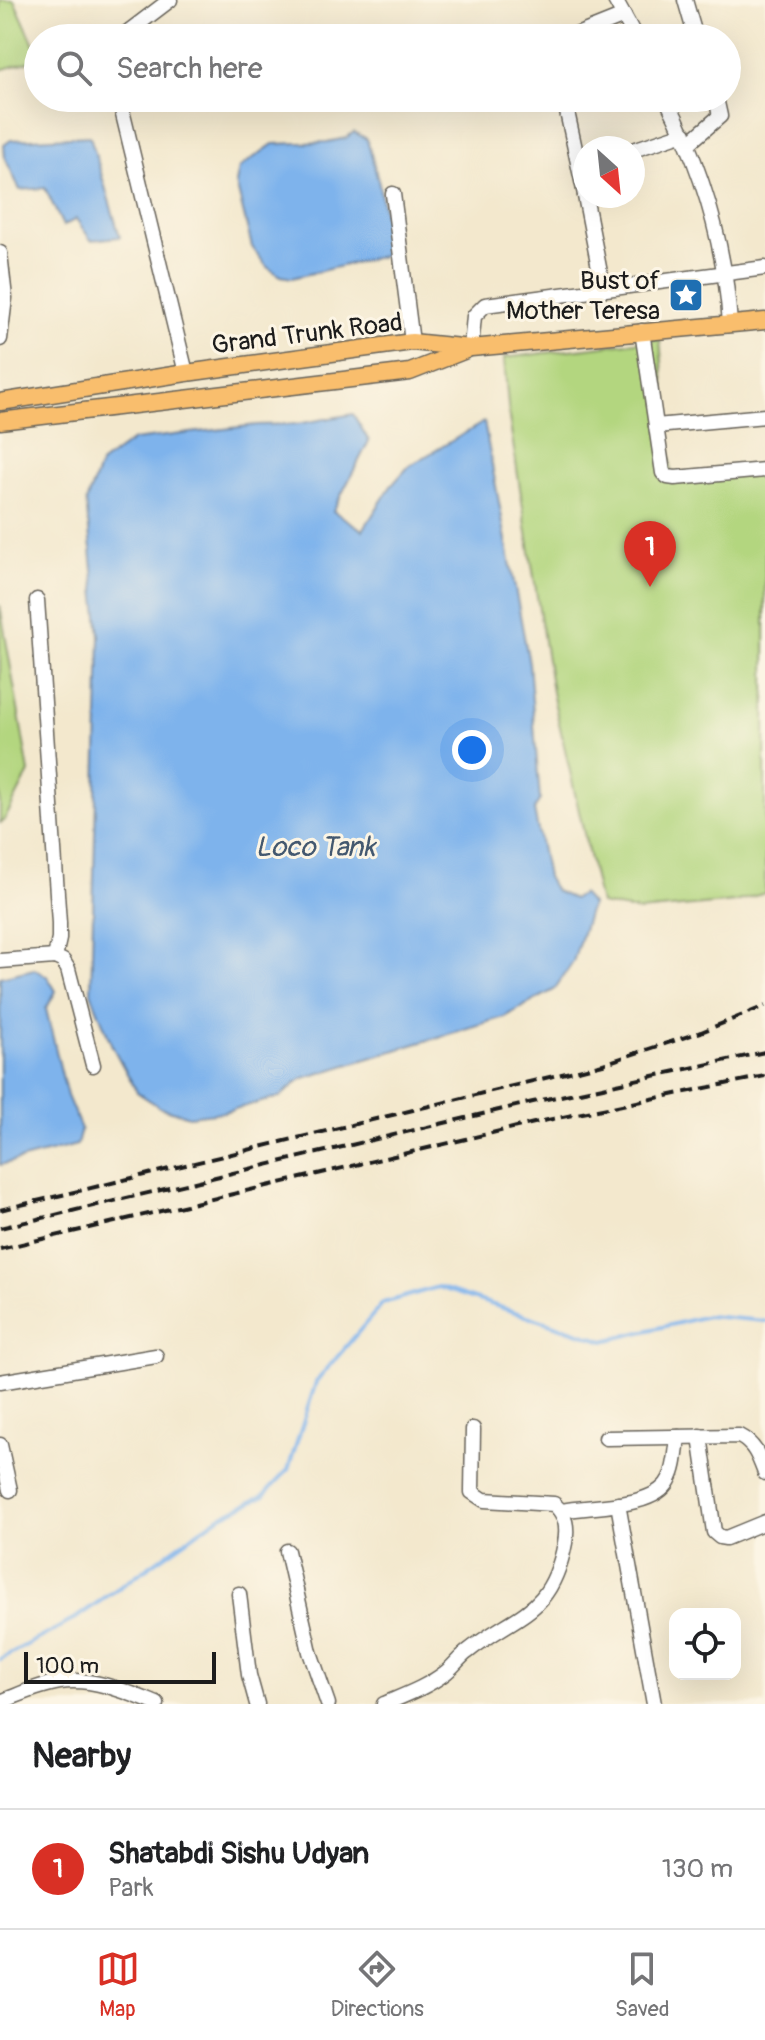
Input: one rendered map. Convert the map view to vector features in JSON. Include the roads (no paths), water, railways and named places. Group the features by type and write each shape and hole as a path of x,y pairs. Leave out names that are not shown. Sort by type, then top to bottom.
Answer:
{"main road":[{"name":"Grand Trunk Road","path":"0,402 412,342 471,348 765,321"},
{"path":"0,421 410,372 471,348"}],"street":[{"path":"138,24 170,0"},
{"path":"615,0 628,24"},
{"path":"685,0 692,24"},
{"path":"604,24 624,16"},
{"path":"122,112 186,373"},
{"path":"568,112 574,136"},
{"path":"673,112 686,138 712,214 724,271 730,324"},
{"path":"645,147 686,138 720,116 719,112"},
{"path":"393,194 412,342"},
{"path":"587,208 603,288"},
{"path":"0,253 5,298 0,339"},
{"path":"471,348 474,316 485,305 765,268"},
{"path":"642,331 660,466 668,477 765,470"},
{"path":"656,426 765,416"},
{"path":"37,600 59,923 55,957"},
{"path":"0,961 55,957 63,961 68,969 93,1065"},
{"path":"0,1382 156,1356"},
{"path":"384,1704 426,1686 467,1652 520,1619 540,1602 561,1564 566,1521 562,1511 554,1504 494,1501 476,1496 470,1487 473,1429"},
{"path":"700,1436 714,1532 726,1538 765,1522"},
{"path":"606,1438 739,1436 756,1449 765,1473"},
{"path":"562,1511 644,1499 668,1483 678,1437"},
{"path":"0,1445 10,1490"},
{"path":"618,1504 654,1704"},
{"path":"287,1551 306,1638 328,1704"},
{"path":"239,1594 249,1675 257,1704"},
{"path":"0,1702 49,1684 72,1681 116,1688 157,1704"}],"water":[{"path":"354,132 367,139 379,184 391,254 292,278 281,276 267,267 252,247 236,183 239,168 273,144 327,142 346,138"},
{"path":"90,136 120,237 91,240 76,219 63,226 45,188 20,190 5,158 4,145 11,140"},
{"name":"Loco Tank","path":"353,414 369,441 333,511 363,530 391,486 409,466 484,422 529,663 540,799 534,810 547,877 555,891 573,899 582,894 591,904 573,962 554,990 504,1017 301,1079 280,1097 223,1112 189,1116 161,1108 137,1092 112,1046 91,993 100,636 86,502 101,463 133,440 257,425 297,424"},
{"path":"34,969 47,976 56,991 46,1009 67,1096 81,1129 77,1145 0,1165 0,977"}],"waterway":[{"path":"0,1659 73,1620 218,1518 263,1496 288,1470 316,1382 383,1303 438,1287 604,1341 707,1316 765,1321"}],"railway":[{"path":"0,1210 603,1064 701,1032 765,1006"},
{"path":"0,1228 533,1102 765,1052"},
{"path":"0,1249 538,1122 765,1076"}],"place":[{"name":"Bust of Mother Teresa","path":"686,295"},
{"name":"Shatabdi Sishu Udyan","path":"650,587"}]}
